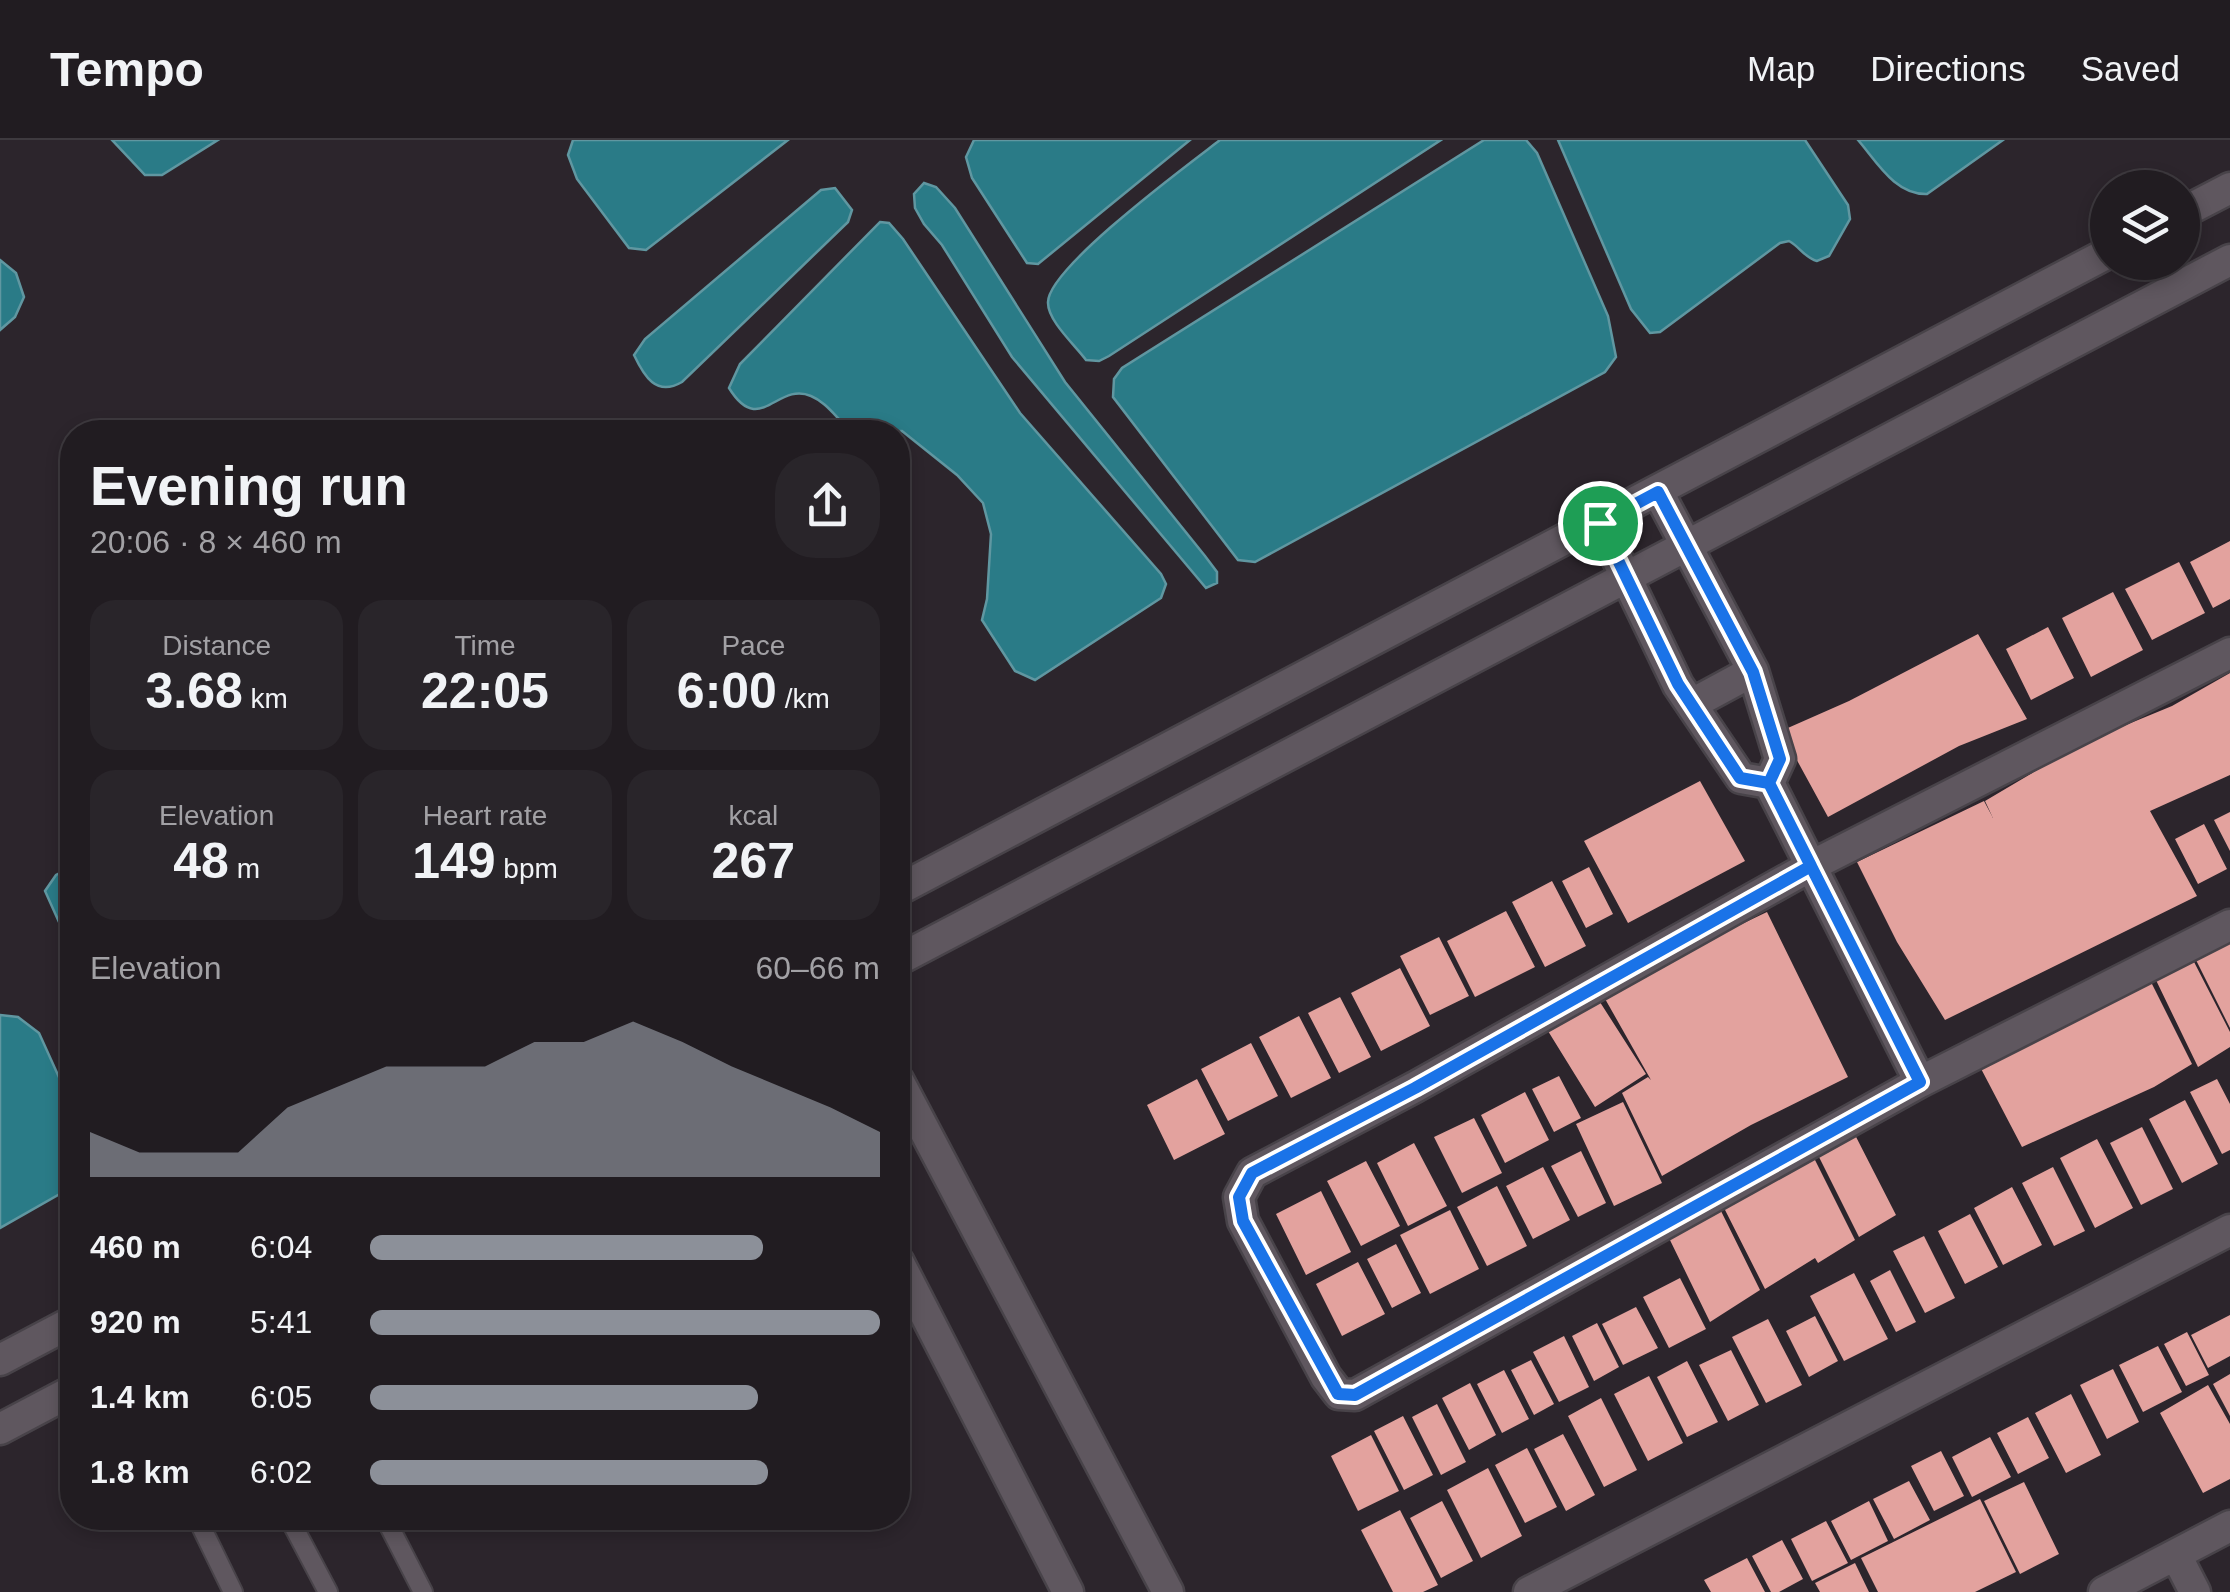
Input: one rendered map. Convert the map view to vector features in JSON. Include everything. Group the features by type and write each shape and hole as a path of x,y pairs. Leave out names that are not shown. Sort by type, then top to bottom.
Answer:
{"street":[{"path":"2200,204 2230,188"},
{"path":"910,954 2230,260"},
{"path":"910,884 2090,263"},
{"path":"1658,492 1753,672 1780,759 1769,783"},
{"path":"1600,523 1678,684 1740,778 1769,783"},
{"path":"2230,653 1811,866 1415,1088 1252,1173 1239,1197 1243,1221 1326,1377 1338,1394 1355,1395 1920,1082 2230,925"},
{"path":"1692,704 1753,672"},
{"path":"1769,783 1920,1082"},
{"path":"910,1103 1168,1592"},
{"path":"1529,1592 2230,1230"},
{"path":"910,1284 1068,1592"},
{"path":"0,1360 60,1328"},
{"path":"0,1429 60,1397"},
{"path":"2104,1592 2230,1526"},
{"path":"2176,1555 2196,1592"}],"lane":[{"path":"203,1530 233,1592"},
{"path":"295,1530 328,1592"},
{"path":"391,1530 423,1592"}],"water":[{"path":"112,140 218,140 162,175 145,175"},
{"path":"573,140 788,140 646,250 629,248 577,179 568,155"},
{"path":"974,140 1190,140 1038,264 1027,263 972,178 966,157"},
{"path":"1220,140 1441,140 1109,356 1099,361 1086,360 1052,317 1048,303 1054,287 1093,243"},
{"path":"1484,140 1526,140 1537,153 1608,316 1616,357 1605,372 1255,562 1238,560 1113,397 1114,379 1122,368"},
{"path":"1558,140 1805,140 1848,205 1850,219 1829,256 1817,261 1789,241 1780,243 1660,332 1650,333 1631,309"},
{"path":"1858,140 2003,140 1927,194 1896,183"},
{"path":"924,183 936,187 955,208 1065,382 1205,556 1217,572 1217,583 1206,588 1012,357 915,208 914,194"},
{"path":"835,188 852,210 848,222 682,382 665,387 652,382 634,355 645,339 821,190"},
{"path":"880,222 889,223 1020,413 1161,574 1166,584 1161,598 1035,680 1015,671 982,620 991,534 983,503 957,475 910,437 910,420 841,420 823,403 799,393 760,409 750,408 729,388 740,364"},
{"path":"0,260 16,273 24,297 15,317 0,330"},
{"path":"60,873 60,924 45,891"},
{"path":"0,1015 18,1017 39,1033 60,1079 60,1194 0,1228"}],"building":[{"path":"2230,541 2230,599 2213,608 2190,562"},
{"path":"2179,562 2205,613 2152,640 2125,589"},
{"path":"2113,592 2143,650 2091,677 2062,618"},
{"path":"2048,627 2074,678 2031,700 2006,649"},
{"path":"1978,634 2027,719 1959,746 1828,817 1781,731 1849,701"},
{"path":"2230,673 2230,775 2150,811 2197,896 1945,1020 1897,942 1857,862 1984,801 1993,818 1985,801 2109,732 2172,706"},
{"path":"1700,781 1745,861 1628,923 1584,841"},
{"path":"2230,812 2230,851 2214,820"},
{"path":"2204,824 2227,869 2198,884 2175,839"},
{"path":"1589,867 1613,914 1586,928 1562,881"},
{"path":"1552,881 1586,946 1545,967 1512,902"},
{"path":"1506,911 1535,967 1475,997 1447,941"},
{"path":"1767,912 1848,1077 1751,1125 1662,1176 1622,1093 1648,1077 1651,1080 1604,997"},
{"path":"1439,937 1469,996 1430,1015 1400,956"},
{"path":"2230,941 2230,1028 2195,958"},
{"path":"2192,958 2230,1032 2230,1047 2198,1067 2154,976"},
{"path":"1400,968 1430,1026 1381,1051 1351,993"},
{"path":"2149,978 2192,1064 2154,1087 2022,1147 1977,1061"},
{"path":"1340,997 1371,1057 1339,1073 1308,1013"},
{"path":"1598,999 1646,1074 1595,1107 1548,1031"},
{"path":"1299,1016 1331,1078 1291,1098 1259,1037"},
{"path":"1251,1043 1278,1096 1228,1121 1201,1069"},
{"path":"1559,1076 1581,1118 1554,1132 1532,1089"},
{"path":"1197,1079 1225,1134 1174,1160 1147,1105"},
{"path":"2217,1079 2230,1104 2230,1150 2222,1154 2190,1092"},
{"path":"1525,1092 1549,1140 1505,1163 1481,1115"},
{"path":"2185,1100 2218,1164 2182,1183 2149,1119"},
{"path":"1623,1102 1662,1183 1614,1206 1576,1124"},
{"path":"1474,1118 1502,1173 1462,1193 1434,1137"},
{"path":"2142,1127 2173,1189 2141,1205 2110,1143"},
{"path":"1852,1129 1896,1215 1859,1237 1814,1147"},
{"path":"2097,1139 2133,1208 2095,1228 2060,1158"},
{"path":"1414,1143 1447,1206 1408,1226 1377,1163"},
{"path":"1581,1151 1606,1203 1578,1217 1551,1166"},
{"path":"1812,1154 1855,1240 1818,1263 1815,1258 1765,1289 1722,1204"},
{"path":"1366,1161 1400,1226 1361,1246 1327,1181"},
{"path":"1543,1167 1570,1220 1533,1239 1506,1186"},
{"path":"2053,1167 2085,1231 2054,1246 2022,1183"},
{"path":"1497,1186 1527,1246 1487,1266 1457,1207"},
{"path":"2012,1187 2042,1245 2003,1265 1974,1208"},
{"path":"1321,1191 1351,1252 1306,1275 1276,1214"},
{"path":"1720,1209 1760,1290 1710,1322 1668,1236"},
{"path":"1450,1210 1479,1269 1430,1294 1400,1235"},
{"path":"1970,1214 1998,1267 1965,1284 1938,1231"},
{"path":"1924,1236 1955,1298 1925,1313 1893,1251"},
{"path":"1396,1244 1421,1293 1392,1308 1367,1259"},
{"path":"1358,1262 1385,1314 1342,1336 1316,1284"},
{"path":"1890,1270 1916,1322 1896,1332 1870,1281"},
{"path":"1854,1273 1888,1339 1844,1361 1810,1296"},
{"path":"1680,1278 1706,1329 1669,1348 1643,1297"},
{"path":"1636,1307 1658,1348 1623,1365 1602,1324"},
{"path":"2230,1315 2230,1356 2208,1368 2191,1335"},
{"path":"1815,1316 1838,1361 1809,1377 1786,1331"},
{"path":"1768,1319 1802,1385 1766,1403 1732,1337"},
{"path":"1597,1323 1619,1367 1594,1381 1572,1336"},
{"path":"2187,1332 2209,1375 2186,1386 2164,1344"},
{"path":"1564,1336 1589,1387 1559,1402 1533,1352"},
{"path":"2158,1346 2182,1392 2143,1412 2119,1365"},
{"path":"1731,1350 1759,1405 1728,1421 1699,1365"},
{"path":"1531,1360 1554,1404 1534,1415 1511,1370"},
{"path":"1687,1361 1718,1422 1687,1437 1657,1377"},
{"path":"2113,1369 2139,1422 2107,1439 2080,1385"},
{"path":"1504,1370 1529,1419 1502,1433 1477,1384"},
{"path":"2230,1374 2230,1416 2213,1384"},
{"path":"1649,1376 1683,1443 1648,1461 1614,1394"},
{"path":"1470,1383 1496,1435 1469,1450 1442,1398"},
{"path":"2208,1385 2230,1424 2230,1479 2203,1493 2160,1413"},
{"path":"2071,1394 2101,1455 2066,1473 2035,1413"},
{"path":"1601,1398 1637,1470 1604,1487 1568,1416"},
{"path":"1437,1404 1466,1462 1441,1475 1412,1417"},
{"path":"1403,1416 1433,1475 1404,1490 1374,1431"},
{"path":"2028,1417 2049,1458 2018,1474 1997,1433"},
{"path":"1563,1434 1595,1495 1566,1511 1534,1449"},
{"path":"1371,1435 1399,1491 1358,1511 1331,1456"},
{"path":"1990,1437 2011,1477 1972,1497 1952,1457"},
{"path":"1527,1448 1557,1507 1525,1523 1495,1465"},
{"path":"1941,1451 1964,1496 1934,1511 1911,1466"},
{"path":"1488,1468 1522,1536 1481,1558 1447,1490"},
{"path":"1909,1481 1930,1520 1894,1539 1873,1499"},
{"path":"2024,1482 2059,1554 2020,1574 1984,1501"},
{"path":"1980,1499 2016,1572 1975,1592 1878,1592 1861,1558"},
{"path":"1442,1501 1473,1561 1441,1578 1410,1518"},
{"path":"1869,1501 1888,1541 1851,1560 1831,1521"},
{"path":"1400,1510 1438,1585 1423,1592 1393,1592 1361,1530"},
{"path":"1826,1521 1848,1563 1812,1581 1791,1539"},
{"path":"1782,1540 1803,1579 1779,1592 1771,1592 1752,1556"},
{"path":"1747,1558 1765,1592 1711,1592 1704,1580"},
{"path":"1855,1563 1869,1592 1820,1592 1815,1583"}],"route":[{"path":"1600,523 1658,492 1753,672 1780,759 1769,783 1920,1082 1355,1395 1338,1394 1243,1221 1239,1197 1252,1173 1415,1088 1811,866 1769,783 1740,778 1678,684 1600,523"}]}
